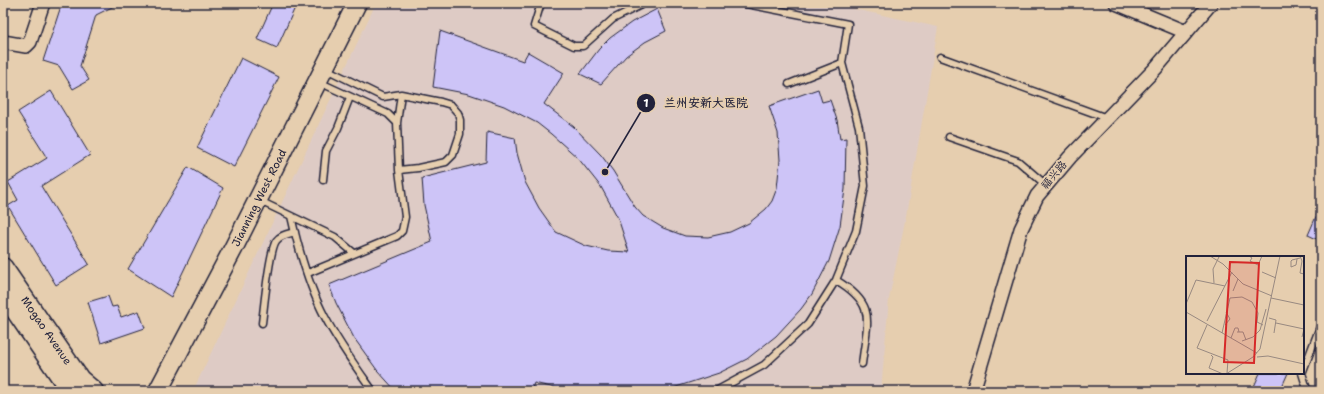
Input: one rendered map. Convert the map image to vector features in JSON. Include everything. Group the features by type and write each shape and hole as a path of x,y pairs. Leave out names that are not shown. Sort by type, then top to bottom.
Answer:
{"street":[{"path":"3,42 26,46 30,42 42,3"},
{"name":"Jianning West Road","path":"158,391 258,200 357,3"},
{"path":"1116,3 1186,32"},
{"name":"福兴路","path":"972,391 1021,229 1038,196 1070,157 1155,69 1211,3"},
{"name":"Mogao Avenue","path":"3,267 80,379 94,391"},
{"name":"Mogao Avenue","path":"3,293 70,391"}],"lane":[{"path":"541,3 534,26 574,46 583,46 613,18 645,3"},
{"path":"716,391 764,365 808,324 836,280 856,231 865,186 859,127 842,63 848,24 741,3"},
{"path":"940,57 1107,118"},
{"path":"790,84 842,63"},
{"path":"321,74 383,97 401,94 452,105 460,120 460,134 453,155 446,162 418,168 399,170"},
{"path":"321,74 350,97 388,114 397,123"},
{"path":"308,273 397,236 402,231 405,217 399,170 397,123 401,94"},
{"path":"323,180 326,151 338,128 350,97"},
{"path":"949,137 1018,161 1046,186"},
{"path":"258,200 335,237 354,253"},
{"path":"291,216 308,273 324,316 348,357 373,391"},
{"path":"262,324 272,254 276,242 282,236 295,232"},
{"path":"836,280 852,290 862,300 868,317 862,364"},
{"path":"1304,369 1321,324"},
{"path":"1304,374 1307,388 1313,391"}],"shaded area":[{"path":"376,3 826,3 938,27 906,216 889,299 881,391 193,391"}],"building":[{"path":"62,3 78,6 83,3 120,3 96,15 80,66 89,80 73,89 59,66 43,61"},
{"path":"273,3 297,3 277,48 257,39"},
{"path":"657,9 666,31 645,42 626,56 601,84 580,74 599,49 610,38 632,22"},
{"path":"440,31 523,61 528,52 564,73 544,104 574,127 601,155 613,171 635,207 643,216 663,228 685,236 708,237 730,232 749,223 766,209 772,201 777,188 780,160 778,133 769,106 818,89 822,102 830,100 837,120 840,139 846,138 845,189 840,226 829,261 812,294 801,309 776,336 747,359 719,373 670,389 659,391 568,391 534,383 531,391 396,391 377,370 354,338 336,303 329,285 432,242 424,205 422,178 486,162 487,132 515,138 517,153 525,182 539,208 556,232 586,246 608,251 629,252 618,218 601,187 578,158 551,134 537,123 504,106 469,94 433,87"},
{"path":"241,58 279,77 234,167 197,148"},
{"path":"51,91 90,155 41,186 89,264 56,285 8,206 18,200 8,182 47,158 18,112"},
{"path":"188,167 223,188 171,297 128,269"},
{"path":"1321,205 1321,241 1308,235"},
{"path":"108,296 112,307 117,306 121,317 139,311 145,328 101,343 88,302"},
{"path":"1260,374 1288,374 1280,391 1252,391"}],"place":[{"name":"兰州安新大医院","path":"605,172"}]}
